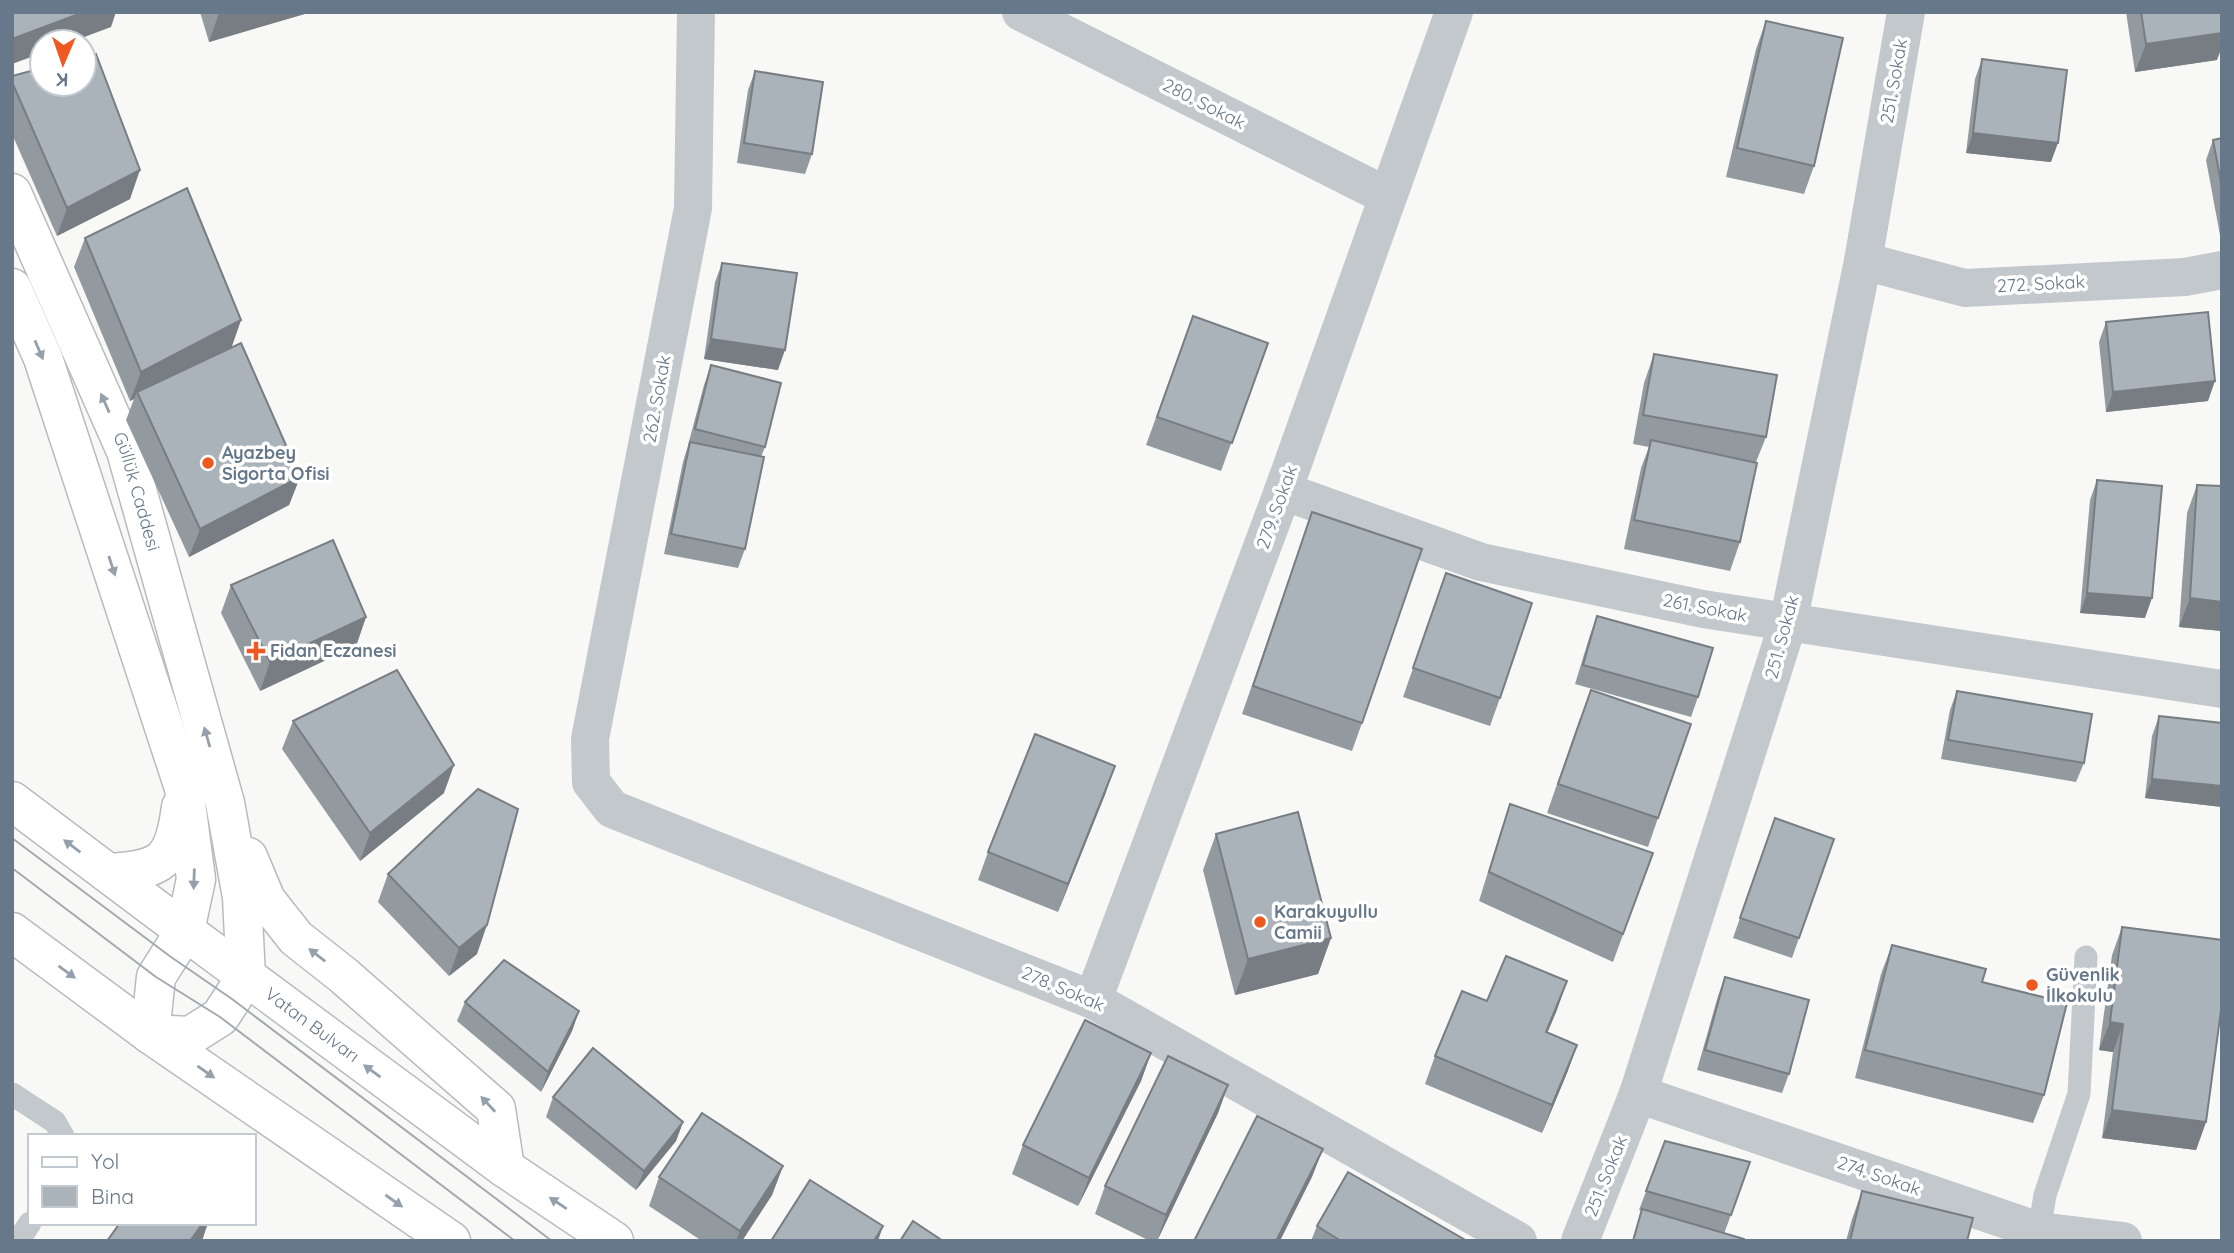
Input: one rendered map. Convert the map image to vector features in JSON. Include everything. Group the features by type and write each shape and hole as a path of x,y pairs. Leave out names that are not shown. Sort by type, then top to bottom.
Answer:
{"main road":[{"name":"Güllük Caddesi","path":"12,193 126,451 225,803"},
{"path":"12,288 43,358 184,788 196,879 185,931 156,977 150,1034"},
{"path":"108,873 139,871 157,866 177,840 184,788"},
{"name":"Vatan Bulvarı","path":"12,801 505,1168 614,1241"},
{"path":"150,1034 190,1036 220,1017 246,977 242,897 225,803"},
{"path":"225,803 266,900 296,939 343,975 496,1109 505,1168"},
{"path":"12,932 150,1034 451,1241"}],"street":[{"name":"262. Sokak","path":"591,782 590,739 692,208 696,12"},
{"name":"280. Sokak","path":"1021,12 1387,196"},
{"name":"279. Sokak","path":"1093,999 1283,491 1454,12"},
{"name":"251. Sokak","path":"1580,1241 1638,1094 1788,623 1863,261 1906,12"},
{"name":"272. Sokak","path":"1863,261 1965,288 2185,277 2222,270"},
{"name":"261. Sokak","path":"1283,491 1481,562 1703,609 2222,689"},
{"name":"278. Sokak","path":"591,782 612,809 1093,999 1518,1241"},
{"name":"274. Sokak","path":"1638,1094 2038,1236 2123,1241"}],"lane":[{"path":"2038,1236 2045,1195 2079,1094 2085,957"},
{"path":"12,1094 55,1122 61,1134"},
{"path":"18,1241 29,1225"}],"building":[{"path":"12,12 84,12 41,28 28,28 28,33 12,39"},
{"path":"2141,12 2222,12 2222,33 2146,44"},
{"path":"1766,21 1843,38 1814,166 1737,148"},
{"path":"98,59 140,170 67,208 12,82 12,76 28,72 28,98 98,98"},
{"path":"1982,59 2067,70 2058,143 1973,133"},
{"path":"755,71 823,82 812,154 744,143"},
{"path":"2222,138 2222,188 2213,140"},
{"path":"187,188 241,320 141,372 85,238"},
{"path":"722,263 797,273 785,350 711,339"},
{"path":"2208,312 2215,381 2113,392 2106,322"},
{"path":"1193,316 1268,343 1232,443 1157,417"},
{"name":"Ayazbey Sigorta Ofisi","path":"241,343 300,477 200,529 137,392"},
{"path":"1654,354 1777,375 1766,437 1643,415"},
{"path":"711,365 781,383 765,447 695,429"},
{"path":"1651,440 1757,463 1740,542 1634,520"},
{"path":"690,442 764,457 745,549 671,534"},
{"path":"2097,480 2162,486 2152,598 2087,593"},
{"path":"2197,485 2222,486 2222,602 2190,598"},
{"path":"1312,512 1422,549 1362,723 1253,686"},
{"path":"333,540 366,617 270,662 231,585"},
{"path":"1446,573 1532,603 1500,698 1413,668"},
{"path":"1597,616 1713,648 1698,697 1583,665"},
{"path":"397,670 454,765 370,833 293,721"},
{"path":"1591,690 1691,724 1658,818 1558,784"},
{"path":"1957,691 2092,714 2084,763 1948,740"},
{"path":"2159,716 2222,723 2222,786 2152,779"},
{"path":"1035,734 1115,766 1068,884 988,852"},
{"path":"478,789 518,809 487,925 459,948 388,874"},
{"path":"1510,804 1653,853 1623,934 1489,872"},
{"path":"1298,812 1331,938 1248,959 1216,834"},
{"path":"1775,818 1834,839 1799,938 1740,918"},
{"path":"2122,927 2222,940 2222,1003 2206,1122 2112,1110 2123,1024 2110,1022"},
{"path":"1892,945 1986,969 1982,982 2067,1003 2044,1095 1865,1050"},
{"path":"1506,956 1567,981 1546,1032 1577,1045 1552,1105 1435,1056 1462,991 1487,1001"},
{"path":"504,960 579,1011 548,1072 465,1002"},
{"path":"1725,977 1809,1000 1789,1074 1705,1050"},
{"path":"1085,1020 1151,1053 1089,1178 1023,1145"},
{"path":"593,1048 683,1122 644,1171 553,1097"},
{"path":"1168,1056 1228,1085 1166,1215 1105,1186"},
{"path":"702,1113 783,1166 740,1231 659,1177"},
{"path":"1257,1116 1323,1149 1276,1241 1194,1241"},
{"path":"1665,1141 1750,1162 1731,1215 1646,1191"},
{"path":"1348,1172 1467,1241 1341,1241 1317,1226"},
{"path":"810,1180 883,1226 874,1241 771,1241"},
{"path":"1862,1191 1973,1218 1967,1241 1850,1241"},
{"path":"1642,1209 1744,1239 1744,1241 1633,1241"},
{"path":"913,1221 943,1241 900,1241"},
{"path":"119,1225 202,1225 190,1241 107,1241"}],"tram line":[{"path":"12,838 171,957 232,999 552,1241"},
{"path":"12,868 156,977 220,1017 515,1241"}],"place":[{"name":"Ayazbey Sigorta Ofisi","path":"208,463"},
{"name":"Fidan Eczanesi","path":"256,651"},
{"name":"Karakuyullu Camii","path":"1260,922"},
{"name":"Güvenlik İlkokulu","path":"2032,985"}]}
